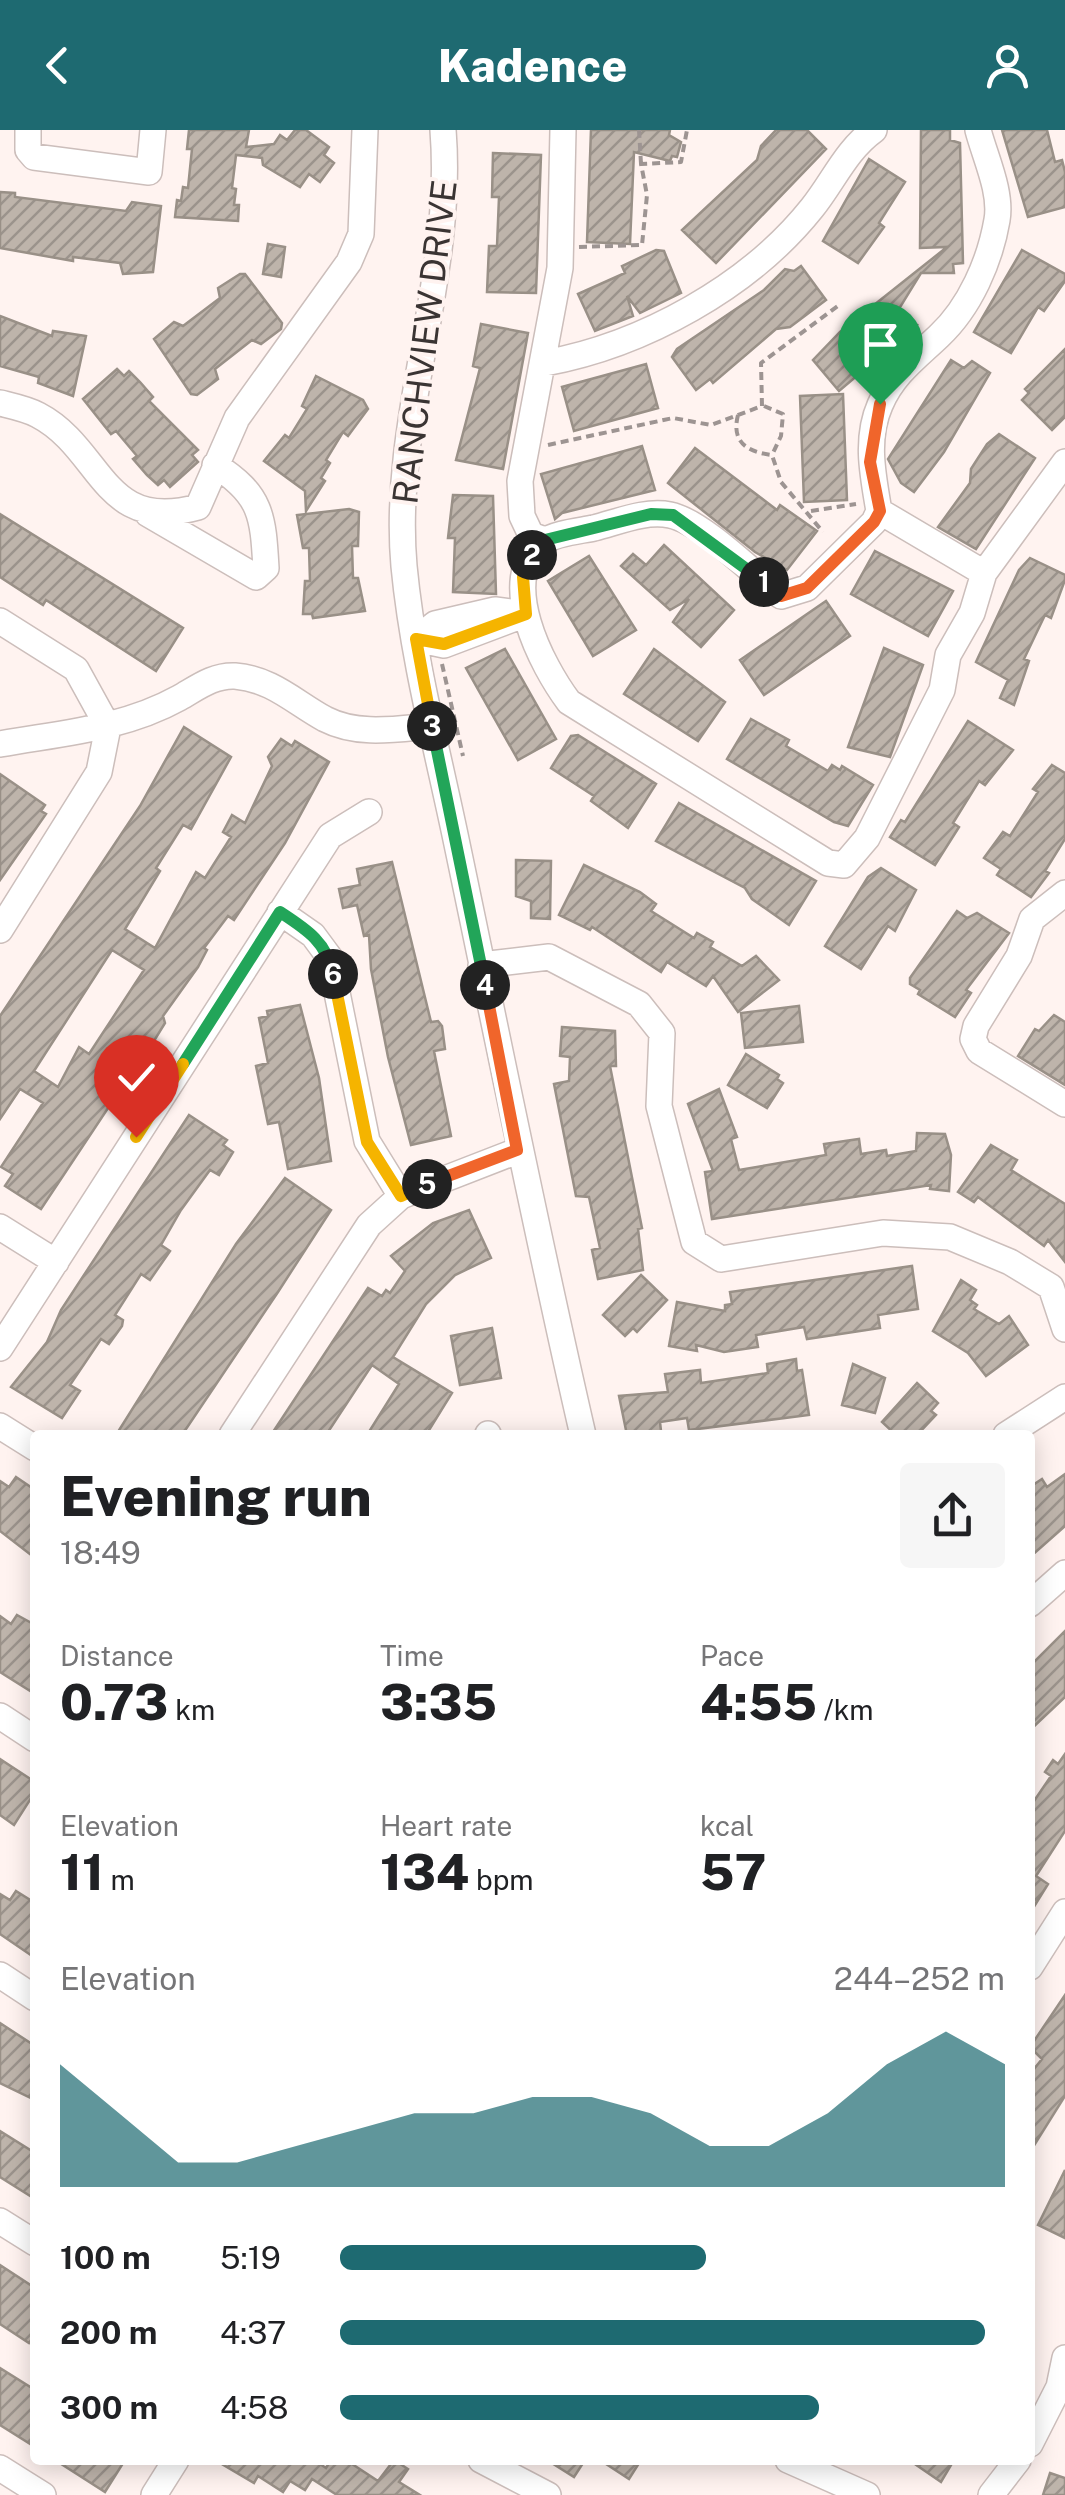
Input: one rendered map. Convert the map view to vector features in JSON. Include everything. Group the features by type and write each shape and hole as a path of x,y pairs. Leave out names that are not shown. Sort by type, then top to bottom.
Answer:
{"street":[{"path":"28,130 28,150 34,157 149,172 153,130"},
{"path":"148,514 172,514 198,507 237,418 349,262 361,234 365,130"},
{"name":"RANCHVIEW DRIVE","path":"443,130 446,210 440,268 410,425 404,564 432,726 517,1150 582,1430"},
{"path":"545,540 532,534 522,516 520,480 544,363 560,248 562,130"},
{"path":"544,363 626,343 655,331 748,270 801,221 853,148 874,130"},
{"path":"978,130 997,220 988,259 966,302 939,336 907,362 880,404 870,462 874,522 807,588 781,596 673,515 651,514 545,540 530,557 523,577 526,614 553,681 569,702 828,863 844,865 867,838 942,690 948,655 972,613 984,573 1065,462"},
{"path":"0,403 39,416 62,434 104,487 256,578 266,568 263,515 243,483 215,465"},
{"path":"872,507 984,573"},
{"path":"416,639 435,624 495,610 526,614"},
{"path":"0,621 76,668 108,727 99,772 0,930"},
{"path":"0,744 108,727 176,700 206,682 230,676 257,679 327,720 363,730 432,726"},
{"path":"0,1348 330,836 369,812"},
{"path":"1065,893 1032,919 1019,956 972,1039 979,1052 1065,1104"},
{"path":"280,912 314,935 330,958 367,1142 401,1196"},
{"path":"481,965 548,958 639,1004 662,1033 660,1106 694,1242 721,1259 882,1233 950,1237 1010,1262 1050,1288 1065,1329"},
{"path":"235,1430 369,1225 401,1196 517,1150"},
{"path":"0,1226 56,1262"},
{"path":"1014,1430 1065,1396"},
{"path":"0,1426 30,1445"},
{"path":"1035,1600 1065,1573"},
{"path":"0,1716 30,1735"},
{"path":"1035,1959 1065,1912"},
{"path":"0,1975 30,1995"},
{"path":"0,2221 30,2240"},
{"path":"1035,2434 1059,2387 1065,2358"},
{"path":"154,2495 173,2465"},
{"path":"491,2465 548,2495"},
{"path":"799,2465 867,2495"},
{"path":"991,2495 1014,2465"},
{"path":"0,2468 43,2495"}],"path":[{"path":"560,248 642,245 648,195 641,164 640,130"},
{"path":"641,164 681,162 687,130"},
{"path":"762,406 761,364 839,304"},
{"path":"529,439 554,447 673,418 712,425 762,406 784,414 781,436 772,456 780,482 795,502 810,512 823,532"},
{"path":"738,415 738,441 751,453 772,456"},
{"path":"810,512 872,507"},
{"path":"441,661 463,756"}],"building":[{"path":"189,130 249,130 246,147 274,144 280,135 287,140 295,130 306,130 329,147 324,155 334,163 320,182 309,174 300,187 263,165 262,158 236,155 232,188 236,189 234,205 239,205 238,221 175,217 177,200 181,201 183,187 188,188 192,149 187,149"},
{"path":"591,130 670,130 669,135 681,142 677,157 672,156 670,161 634,152 630,244 587,242"},
{"path":"776,130 807,130 826,149 716,263 682,230 757,160 761,146"},
{"path":"921,130 950,130 950,140 960,143 963,263 953,264 954,273 921,273 897,312 917,325 839,391 813,360 840,332 947,247 920,248"},
{"path":"1002,130 1047,130 1055,162 1062,160 1065,172 1065,207 1028,217"},
{"path":"493,153 541,155 536,293 487,292 489,246 497,246 499,197 492,197"},
{"path":"869,159 905,182 879,223 884,227 858,263 823,241"},
{"path":"0,192 126,211 132,202 161,206 153,272 123,274 120,263 73,257 73,261 0,248"},
{"path":"268,244 285,247 281,277 263,274"},
{"path":"656,250 664,251 681,293 640,313 627,296 633,316 595,331 578,294 625,273 622,266"},
{"path":"1022,250 1065,274 1065,281 1044,311 1038,307 1011,353 974,332"},
{"path":"801,266 826,300 790,327 776,329 713,383 710,379 696,390 672,357 677,349 764,290 785,269 794,271"},
{"path":"245,274 282,323 281,329 261,344 252,340 215,369 218,379 197,395 191,394 154,339 174,322 183,326 220,298 218,288"},
{"path":"0,316 52,336 53,331 86,336 73,396 38,383 39,377 0,366"},
{"path":"481,324 528,333 503,469 456,460 480,368 473,366"},
{"path":"1065,349 1065,417 1052,430 1022,400 1029,393 1025,389"},
{"path":"951,360 964,368 972,361 990,373 944,452 914,492 901,483 888,459"},
{"path":"646,364 658,408 574,431 562,387"},
{"path":"117,369 124,376 129,371 140,382 153,397 149,401 198,450 192,455 198,462 170,487 164,480 158,485 147,475 116,431 111,434 83,399"},
{"path":"316,376 363,400 368,409 348,436 343,432 326,460 330,463 321,478 325,481 306,511 305,491 264,461 285,435 289,438 307,409 302,406"},
{"path":"843,394 847,500 804,502 800,396"},
{"path":"999,434 1035,458 976,549 938,527 970,483 971,469 987,444"},
{"path":"642,446 655,490 562,513 555,519 541,474"},
{"path":"695,448 777,510 780,505 817,531 787,570 755,552 668,483"},
{"path":"453,495 493,496 496,594 453,592 455,538 448,538"},
{"path":"349,509 359,512 358,546 352,546 353,578 358,578 365,611 313,618 312,614 303,614 305,581 310,581 309,548 303,548 297,515"},
{"path":"0,514 183,628 156,671 46,600 43,605 0,577"},
{"path":"664,545 734,610 701,647 673,622 689,599 670,610 621,566 633,554 646,565"},
{"path":"875,551 953,591 928,636 851,594"},
{"path":"589,556 636,630 593,656 548,581"},
{"path":"1030,558 1065,575 1065,580 1051,618 1045,615 1024,659 1029,661 1014,705 1000,698 1008,680 976,662 1019,570"},
{"path":"826,601 850,636 764,695 740,660"},
{"path":"884,648 923,665 890,757 848,747"},
{"path":"505,649 556,739 518,760 466,668"},
{"path":"654,649 725,702 698,741 624,694"},
{"path":"751,719 789,740 786,746 828,771 832,765 840,770 842,766 873,785 848,826 834,822 727,759"},
{"path":"968,721 1013,750 985,785 979,781 953,823 959,827 935,865 890,837 901,820 905,822"},
{"path":"184,727 231,757 191,829 183,825 156,868 160,871 125,929 155,948 196,872 205,878 231,837 223,832 232,815 245,823 272,766 268,757 281,739 292,746 295,741 329,762 285,843 234,920 228,916 204,948 207,950 198,967 163,1016 165,1023 117,1101 114,1099 41,1209 5,1186 13,1174 1,1167 43,1103 20,1089 0,1119 0,1016 140,806","holes":["112,950 144,970 89,1054 79,1047 58,1087 34,1071"]},
{"path":"578,735 656,784 628,828 591,801 594,796 551,768 571,736"},
{"path":"1052,765 1065,773 1065,839 1045,871 1049,873 1031,897 997,875 1001,869 984,858 1003,832 1010,836 1038,792 1033,789"},
{"path":"0,774 45,805 41,811 46,814 0,880"},
{"path":"679,803 816,881 789,925 752,899 745,888 656,841"},
{"path":"516,860 551,861 550,919 531,918 531,901 516,896"},
{"path":"392,862 431,1022 438,1021 442,1026 445,1049 434,1051 451,1136 411,1145 388,1057 371,969 369,935 364,936 357,905 343,908 339,889 360,885 357,869"},
{"path":"584,865 640,892 656,904 651,911 694,938 697,933 713,942 710,947 742,966 756,956 779,980 738,1012 713,976 706,986 667,962 661,972 592,927 590,930 559,915"},
{"path":"881,868 916,890 895,931 888,926 861,969 825,946 868,877"},
{"path":"957,911 967,918 977,913 1009,933 966,990 971,993 955,1017 918,994 920,990 910,984 910,978"},
{"path":"300,1005 319,1078 331,1161 288,1169 279,1122 268,1124 256,1066 268,1063 259,1018 268,1016 267,1011"},
{"path":"799,1006 803,1042 745,1048 741,1013"},
{"path":"1054,1015 1065,1022 1065,1085 1018,1056 1035,1029 1039,1031"},
{"path":"562,1027 615,1031 616,1066 610,1066 642,1228 638,1229 643,1270 598,1279 592,1250 600,1248 589,1197 576,1196 554,1084 569,1081 570,1057 560,1056"},
{"path":"746,1054 779,1075 777,1079 783,1083 767,1108 728,1085"},
{"path":"719,1089 737,1137 731,1139 739,1170 826,1155 824,1144 859,1139 861,1154 886,1150 887,1156 916,1151 917,1133 945,1134 951,1155 949,1191 930,1189 931,1185 712,1219 705,1172 713,1171 688,1104"},
{"path":"189,1115 227,1140 223,1145 233,1152 219,1175 210,1170 181,1210 161,1245 170,1251 150,1280 141,1274 115,1315 123,1320 122,1326 109,1344 101,1339 70,1385 80,1391 62,1418 11,1387 47,1342 61,1310"},
{"path":"991,1145 1017,1160 1011,1170 1065,1204 1065,1262 1048,1240 1044,1246 978,1197 974,1202 958,1192"},
{"path":"285,1178 331,1210 185,1430 119,1430 236,1244"},
{"path":"469,1210 491,1258 455,1275 426,1304 393,1357 452,1393 429,1430 370,1430 399,1384 372,1365 329,1430 274,1430 368,1288 382,1296 386,1290 390,1293 405,1271 391,1256 433,1223"},
{"path":"912,1266 918,1309 878,1315 880,1328 807,1339 804,1327 756,1335 758,1347 724,1352 696,1345 697,1351 669,1346 677,1302 725,1311 725,1305 732,1304 730,1292"},
{"path":"641,1275 667,1300 637,1332 633,1328 625,1336 603,1315"},
{"path":"961,1280 976,1290 970,1300 977,1305 974,1309 999,1324 1009,1316 1028,1345 986,1376 968,1353 933,1331"},
{"path":"492,1328 501,1378 460,1385 451,1336"},
{"path":"796,1359 797,1371 802,1370 809,1415 689,1430 687,1418 660,1422 661,1430 626,1430 619,1396 668,1392 665,1374 700,1370 701,1383 768,1373 767,1364"},
{"path":"853,1364 885,1378 875,1413 842,1405"},
{"path":"917,1383 938,1403 931,1411 936,1415 922,1430 891,1430 882,1422"},
{"path":"1065,1474 1065,1526 1035,1553 1035,1484 1042,1479 1047,1487"},
{"path":"16,1477 30,1487 30,1554 0,1531 0,1481 9,1487"},
{"path":"17,1615 30,1622 30,1691 0,1672 0,1616 11,1624"},
{"path":"1065,1631 1065,1697 1035,1725 1035,1661"},
{"path":"1065,1754 1065,1831 1036,1876 1048,1884 1035,1905 1035,1800 1051,1776 1045,1772 1053,1760 1058,1764"},
{"path":"0,1759 30,1779 30,1800 14,1825 0,1815"},
{"path":"16,1891 30,1900 30,1955 0,1934 0,1894 10,1900"},
{"path":"1065,1995 1065,2096 1035,2144 1035,2068 1042,2059 1035,2052 1035,2040"},
{"path":"0,2023 30,2043 30,2098 0,2083"},
{"path":"0,2131 30,2150 30,2196 0,2177"},
{"path":"1065,2170 1065,2238 1038,2225"},
{"path":"0,2265 30,2285 30,2342 0,2324"},
{"path":"0,2368 30,2387 30,2444 0,2425"},
{"path":"63,2465 122,2465 105,2492"},
{"path":"223,2465 354,2465 378,2481 390,2465 402,2465 408,2469 399,2482 420,2495 337,2495 312,2479 305,2490 290,2481 283,2492 258,2476 254,2483"},
{"path":"555,2465 582,2465 574,2477"},
{"path":"608,2465 638,2465 629,2479"},
{"path":"916,2465 951,2465 941,2482"},
{"path":"1050,2473 1065,2478 1065,2495 1043,2495"}],"route":[{"path":"136,1137 280,912 314,935 330,958 367,1142 401,1196 517,1150 416,639 444,644 502,626 526,614 523,577 530,557 545,540 651,514 673,515 693,526 781,596 807,588 874,522 880,511 870,462 880,404"}]}
